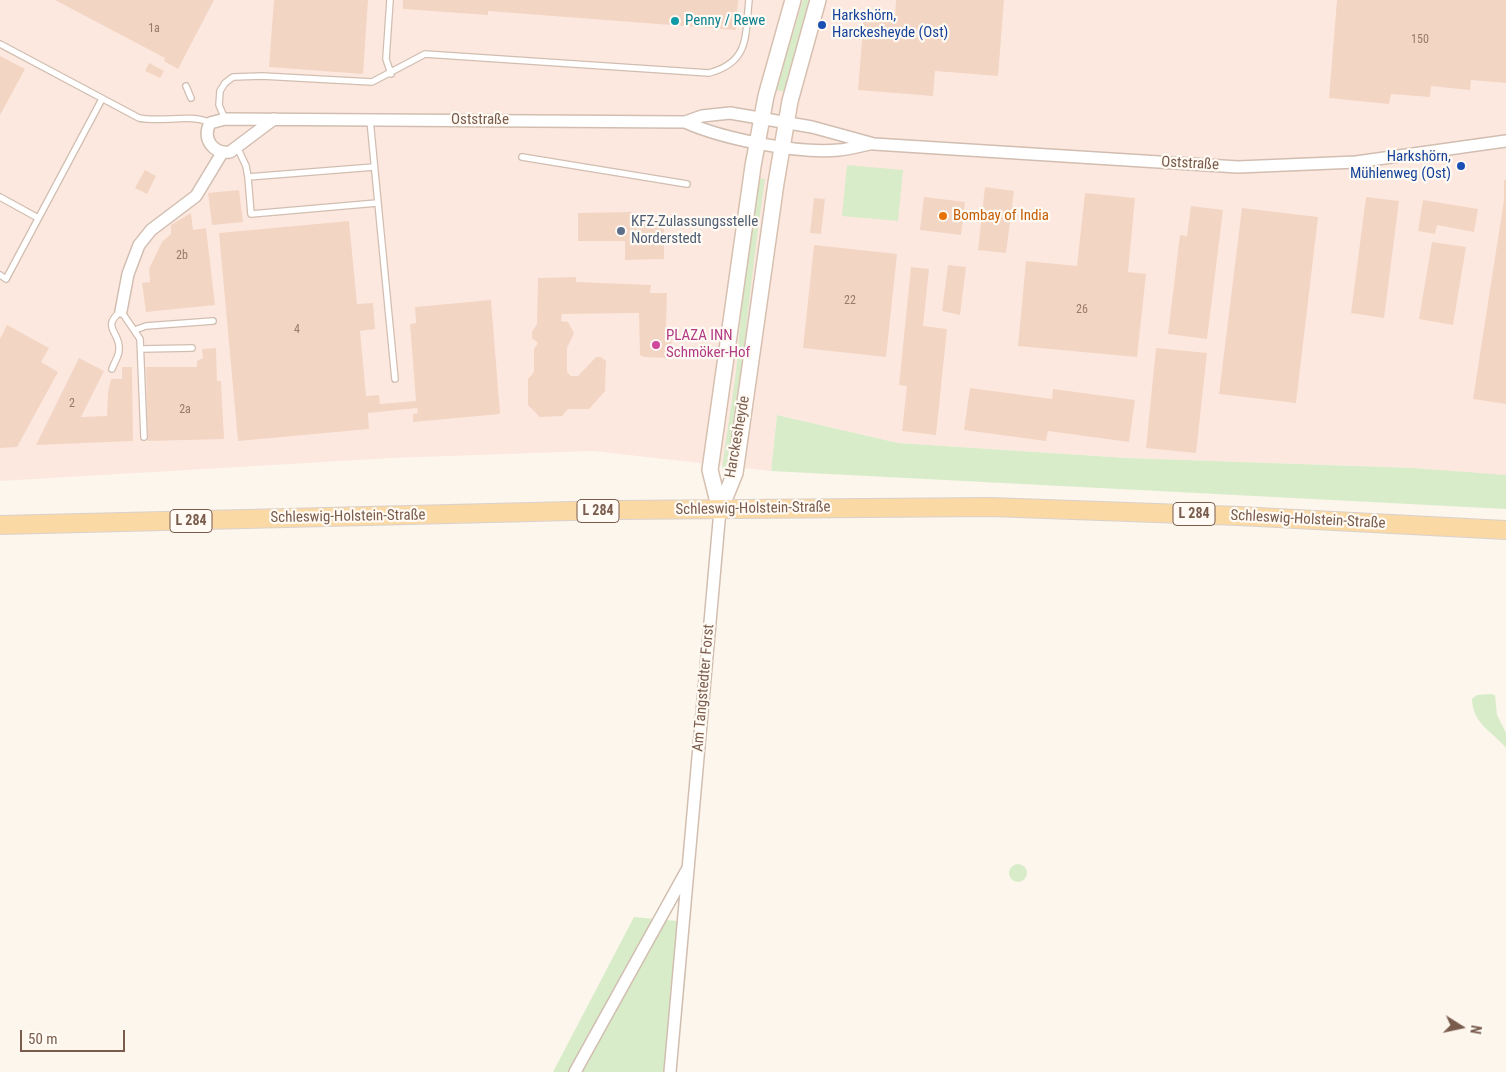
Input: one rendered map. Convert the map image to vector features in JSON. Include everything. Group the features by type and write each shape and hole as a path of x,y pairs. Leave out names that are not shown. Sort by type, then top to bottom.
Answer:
{"main road":[{"name":"Harckesheyde","path":"720,510 710,470 757,142 793,0"},
{"name":"Harckesheyde","path":"720,510 735,473 786,123 818,0"},
{"name":"Schleswig-Holstein-Straße","path":"0,525 613,510 1000,508 1239,516 1506,530"}],"street":[{"name":"Oststraße","path":"686,122 702,116 730,113 786,123 874,144 1238,167 1356,162 1506,140"},
{"name":"Oststraße","path":"210,123 225,118 686,122 725,137 782,147 838,150 874,144"},
{"path":"210,123 207,130 207,138 215,150 222,153 238,149 274,119"},
{"path":"121,311 128,274 139,246 151,230 196,196 222,153"},
{"name":"Am Tangstedter Forst","path":"670,1072 720,510"},
{"name":"Am Tangstedter Forst","path":"575,1072 689,866"}],"lane":[{"path":"390,0 386,59 391,74"},
{"path":"225,118 219,105 220,90 233,77 262,76 362,83 372,82 391,74 417,58 433,54 709,73 729,66 741,53 745,39 749,0"},
{"path":"0,44 140,118 161,121 199,119 210,123"},
{"path":"186,86 191,98"},
{"path":"0,275 6,279 102,99"},
{"path":"370,120 395,378"},
{"path":"238,149 244,159 248,177 251,214 377,203"},
{"path":"522,157 687,184"},
{"path":"248,177 374,166"},
{"path":"0,198 38,218"},
{"path":"112,369 119,351 118,343 111,327 112,320 121,311 135,330 142,349 144,437"},
{"path":"135,330 146,326 213,321"},
{"path":"142,349 192,348"}],"shaded area":[{"path":"0,0 1506,0 1506,476 1414,468 1127,458 898,443 777,415 771,471 593,451 392,458 0,481"}],"green space":[{"path":"803,0 810,0 786,92 776,90"},
{"path":"847,165 903,170 898,221 842,216"},
{"path":"758,178 765,179 729,469 722,468 736,372 745,268"},
{"path":"777,415 898,443 1127,458 1414,468 1506,475 1506,509 771,471"},
{"path":"1477,695 1495,695 1497,715 1506,733 1506,748 1479,721 1473,708 1472,699"},
{"path":"1018,864 1024,867 1027,873 1024,879 1018,882 1012,879 1009,873 1012,867"},
{"path":"634,917 677,921 686,973 676,1072 553,1072"}],"building":[{"path":"55,0 214,0 178,69 164,61 165,58"},
{"path":"274,0 368,0 363,74 269,67"},
{"name":"Penny / Rewe","path":"403,0 738,0 736,30 488,11 488,15 403,9"},
{"path":"896,0 1004,0 998,76 935,71 933,96 858,90 864,16 895,18"},
{"path":"1337,0 1506,0 1506,83 1471,80 1470,90 1431,86 1430,97 1391,94 1389,104 1329,98"},
{"path":"0,56 25,69 0,115"},
{"path":"149,63 164,71 160,78 145,71"},
{"path":"145,170 156,176 147,194 135,188"},
{"path":"1504,180 1506,180 1506,404 1473,399 1504,200"},
{"path":"985,187 1014,191 1006,253 978,250"},
{"path":"239,190 243,222 212,225 208,193"},
{"path":"1085,193 1135,198 1128,272 1146,274 1137,357 1018,346 1026,261 1077,266"},
{"name":"Bombay of India","path":"924,197 965,202 961,235 920,230"},
{"path":"1366,197 1399,201 1384,318 1351,313"},
{"path":"814,198 825,199 821,234 810,233"},
{"path":"1423,200 1478,209 1474,232 1437,225 1435,234 1418,231"},
{"path":"1191,206 1223,210 1207,339 1168,334 1180,235 1187,236"},
{"path":"1242,208 1318,217 1296,403 1219,394"},
{"name":"KFZ-Zulassungsstelle Norderstedt","path":"632,212 632,221 664,221 664,259 625,260 625,241 578,241 578,213"},
{"path":"191,213 193,230 206,228 215,305 146,312 142,283 150,282 149,269 162,242 171,234 171,225"},
{"path":"349,221 357,304 373,303 375,329 360,331 366,396 379,395 380,404 416,401 410,324 416,323 415,307 491,300 500,414 413,422 413,414 418,413 417,408 368,413 369,429 238,441 219,233"},
{"path":"1432,242 1466,247 1453,325 1419,319"},
{"path":"814,245 897,254 886,357 803,348"},
{"path":"948,265 966,267 960,315 942,311"},
{"path":"911,267 929,269 923,326 947,329 936,435 902,431 907,386 899,385"},
{"name":"PLAZA INN Schmöker-Hof","path":"576,277 576,282 651,285 650,293 667,293 666,326 672,332 671,355 667,358 644,357 640,355 639,313 562,314 561,321 568,322 574,333 567,348 567,372 571,376 578,376 596,357 601,357 606,361 605,391 589,409 568,409 562,416 540,417 528,405 528,379 534,372 534,349 538,343 532,338 532,332 537,324 538,278"},
{"path":"7,325 49,348 41,362 58,372 17,447 0,448 0,339"},
{"path":"216,348 217,381 221,381 224,439 148,441 146,367 197,367 197,361 203,358 202,349"},
{"path":"1156,348 1207,353 1196,453 1146,448"},
{"path":"79,358 104,371 81,417 107,416 108,392 111,379 122,379 122,367 132,367 133,441 36,445"},
{"path":"970,388 1052,399 1053,389 1135,400 1129,442 1048,431 1046,441 964,430"}],"place":[{"name":"Penny / Rewe","path":"675,21"},
{"name":"Harkshörn, Harckesheyde (Ost)","path":"822,25"},
{"name":"Harkshörn, Mühlenweg (Ost)","path":"1461,166"},
{"name":"Bombay of India","path":"943,216"},
{"name":"KFZ-Zulassungsstelle Norderstedt","path":"621,231"},
{"name":"PLAZA INN Schmöker-Hof","path":"656,345"}]}
